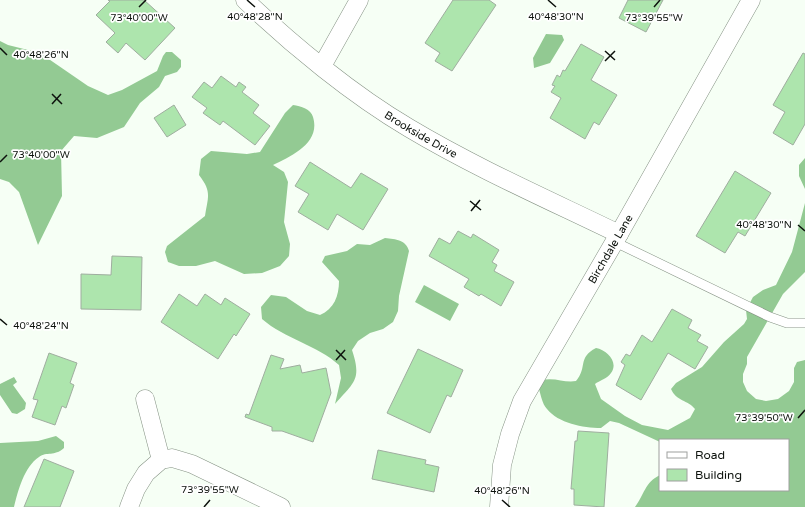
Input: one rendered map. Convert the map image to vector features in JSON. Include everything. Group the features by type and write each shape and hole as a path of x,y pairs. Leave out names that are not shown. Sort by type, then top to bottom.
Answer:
{"street":[{"name":"Brookside Drive","path":"245,0 268,22 322,66 408,128 617,238"},
{"path":"322,66 359,0"},
{"name":"Birchdale Lane","path":"499,507 502,465 510,434 522,401 617,238 751,0"},
{"path":"145,399 161,460"},
{"path":"129,507 141,479 161,460 172,458 186,462 281,507"}],"lane":[{"path":"617,238 770,317 787,323 805,323"}],"shaded area":[{"path":"546,34 562,35 564,40 550,63 534,68 533,58"},
{"path":"0,41 8,45 40,53 88,86 108,95 122,90 157,71 166,52 172,52 181,60 181,67 177,72 165,76 159,87 140,103 124,127 97,138 74,136 61,151 62,196 38,245 19,192 9,182 0,179"},
{"path":"293,105 302,107 312,114 314,126 313,134 303,147 296,153 273,165 284,172 288,182 284,222 290,244 289,256 280,266 262,273 244,274 215,261 196,266 179,266 168,262 165,252 167,246 205,216 208,194 206,186 199,175 201,159 211,151 247,154 260,152 285,113"},
{"path":"805,158 805,189 799,176 799,165"},
{"path":"805,203 805,272 783,294 747,357 747,364 743,374 743,382 747,391 756,399 766,401 778,399 789,391 794,382 794,368 797,362 805,360 805,507 635,507 651,481 659,476 659,491 789,491 789,439 659,439 659,442 619,423 610,421 601,428 579,426 558,418 547,409 541,398 538,385 541,380 576,381 580,376 584,359 587,355 596,348 600,349 611,357 614,365 610,375 595,384 601,399 625,416 642,425 668,430 690,418 695,409 676,396 671,389 676,383 702,367 724,342 744,324 747,319 746,310 753,297 763,290 776,285 792,252"},
{"path":"385,238 403,242 408,247 409,251 399,296 398,311 393,322 383,329 370,333 358,341 352,350 356,368 354,380 335,404 341,378 339,365 321,352 271,326 262,319 261,307 271,295 286,297 307,311 320,315 329,309 335,301 339,281 322,262 325,256 347,251 357,244 370,245"},
{"path":"424,285 459,304 450,321 415,302"},
{"path":"14,377 17,382 13,385 26,403 25,409 17,414 12,413 0,395 0,384"},
{"path":"56,436 64,442 64,448 54,453 42,455 34,461 22,480 14,507 0,507 0,443 38,441"}],"building":[{"path":"108,0 144,0 175,28 145,60 126,43 118,53 106,42 115,33 96,15 110,1"},
{"path":"453,0 489,0 496,5 452,71 435,61 440,53 425,43"},
{"path":"628,0 663,0 646,32 619,18"},
{"path":"581,44 604,57 591,80 617,95 599,125 594,122 585,139 550,118 561,98 551,92 555,86 552,85 557,75 560,77 563,70 565,71"},
{"path":"803,53 805,54 805,124 793,145 773,133 785,112 773,105"},
{"path":"221,76 236,87 239,82 246,87 242,92 259,105 253,113 270,126 255,145 223,121 220,125 203,113 207,108 192,97 204,82 212,88"},
{"path":"174,105 186,125 167,137 154,118"},
{"path":"310,162 351,188 361,173 388,189 363,230 337,214 328,230 298,212 309,194 295,186"},
{"path":"735,171 771,193 745,236 738,232 725,253 696,236"},
{"path":"458,231 471,238 473,234 499,250 492,262 497,265 494,271 514,282 501,306 481,294 479,296 464,287 469,279 429,256 439,238 450,244"},
{"path":"112,256 142,257 141,310 81,309 81,274 111,275"},
{"path":"179,294 197,306 205,294 221,305 225,298 250,314 236,336 234,334 218,359 161,322"},
{"path":"672,309 692,320 688,328 701,335 697,341 708,347 695,369 668,353 641,400 616,385 625,365 621,362 626,354 630,356 642,335 652,342"},
{"path":"418,349 463,370 451,397 447,395 430,433 387,413"},
{"path":"49,353 77,363 70,383 74,385 66,408 62,406 55,425 32,417 38,400 33,399"},
{"path":"271,355 284,359 280,369 300,365 302,373 326,368 331,393 313,442 282,431 272,431 272,427 245,417 246,414 249,415"},
{"path":"578,431 609,433 604,507 574,505 574,489 571,489 575,441 577,441"},
{"path":"378,450 426,460 425,464 439,467 434,492 372,479"},
{"path":"44,459 74,471 60,507 24,507"}]}
